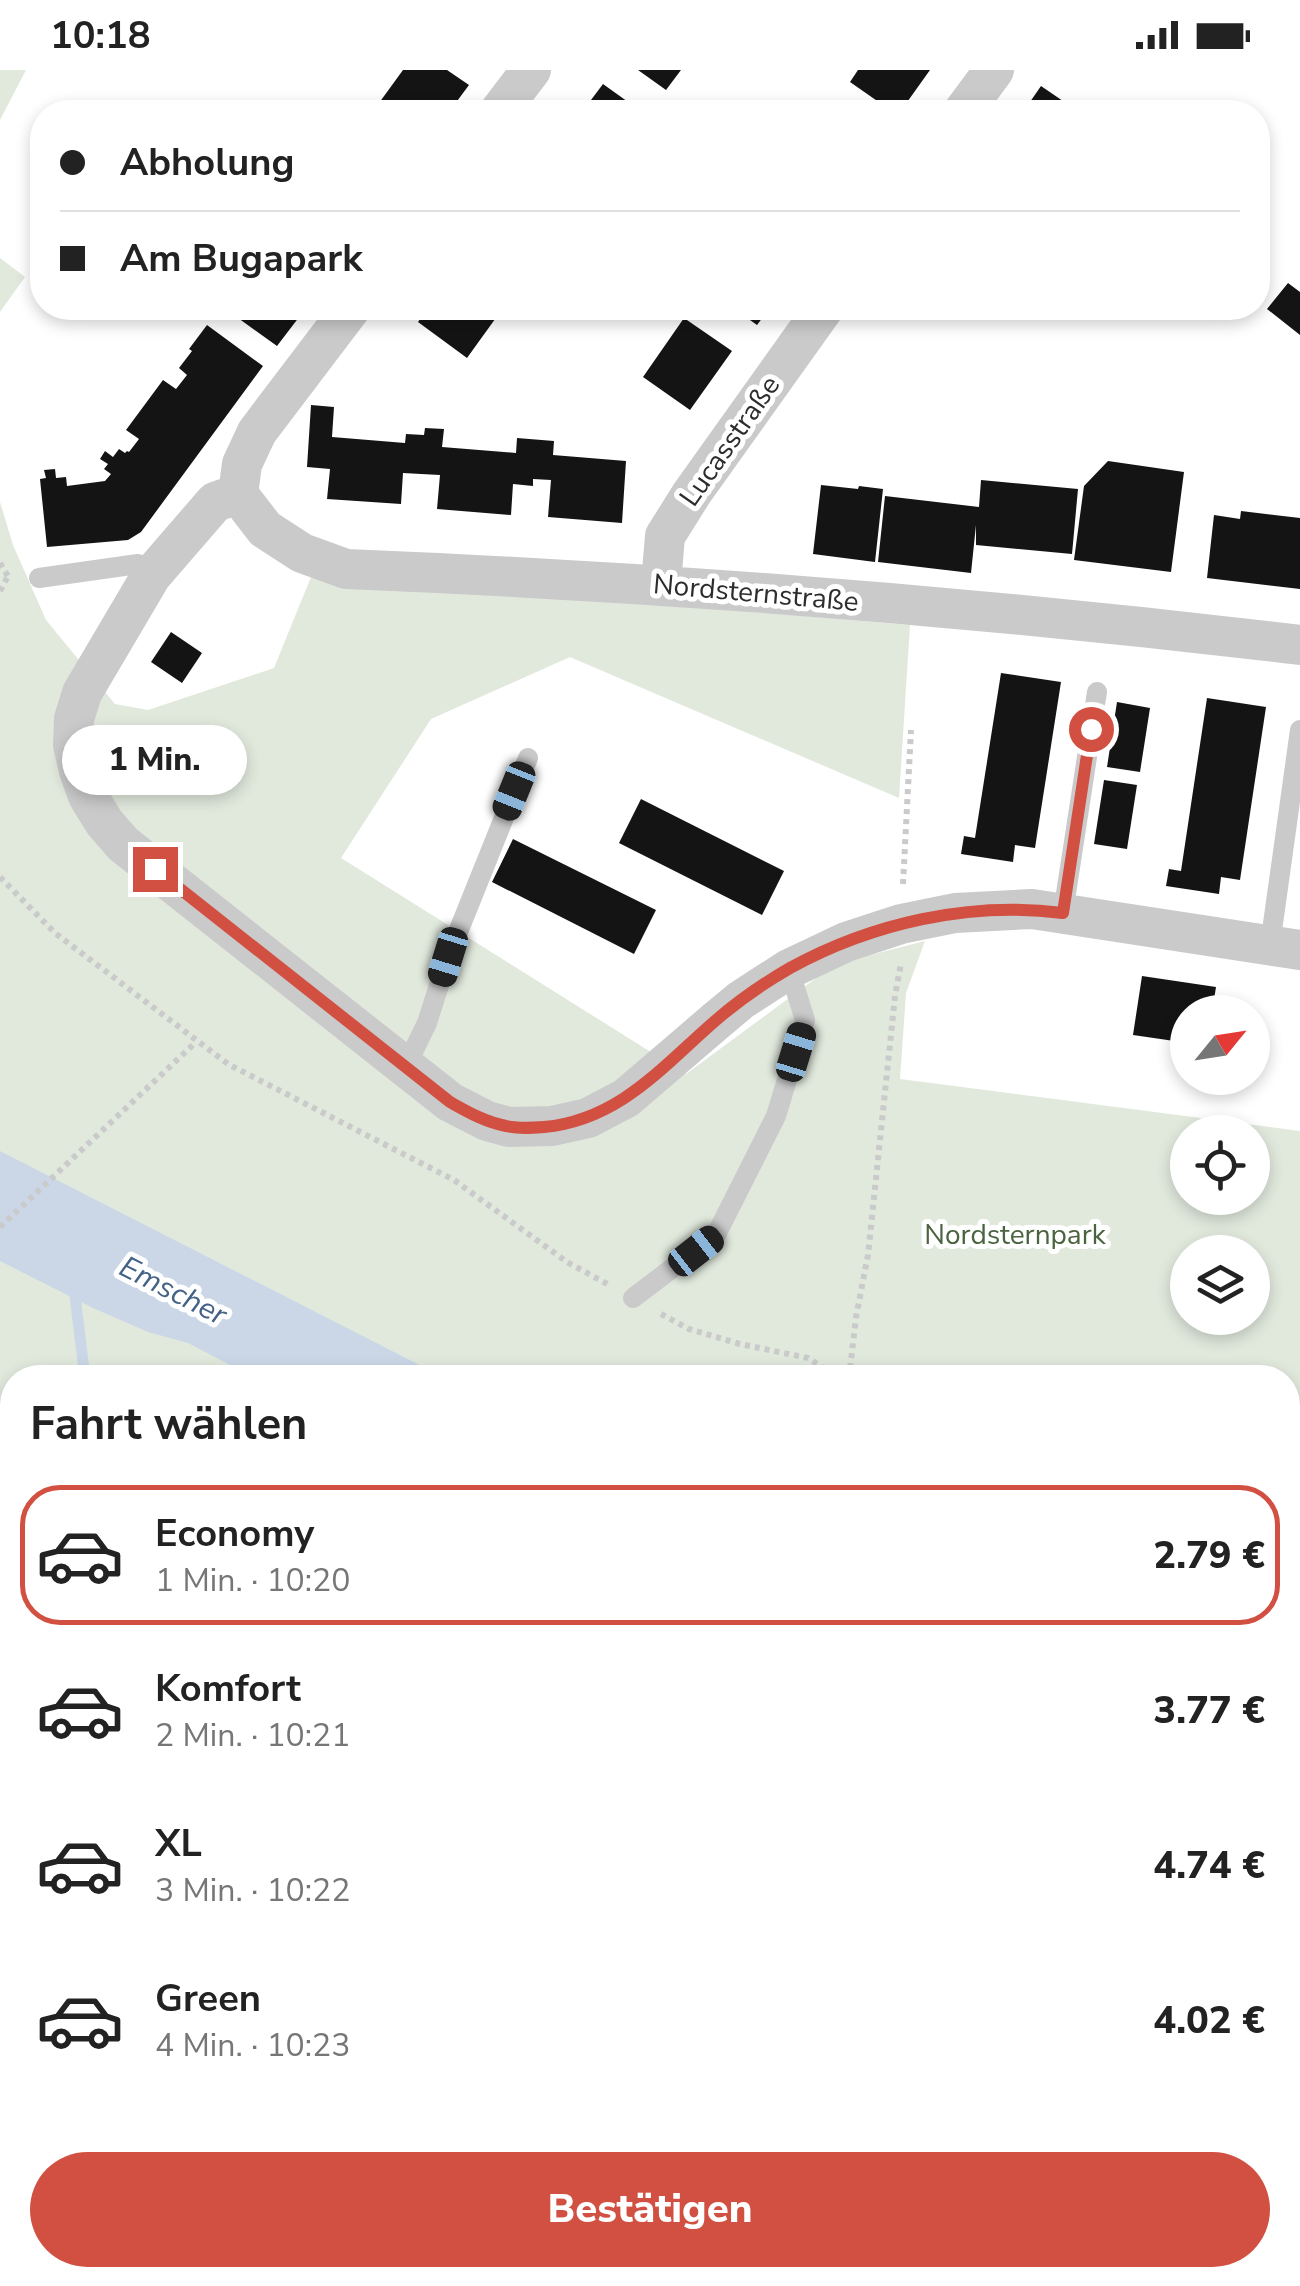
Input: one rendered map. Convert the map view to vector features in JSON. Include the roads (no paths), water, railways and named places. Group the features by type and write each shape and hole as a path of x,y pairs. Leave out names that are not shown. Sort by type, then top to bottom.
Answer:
{"street":[{"path":"508,100 531,70"},
{"path":"972,100 994,70"},
{"path":"342,320 257,432 242,464 238,494 215,502 151,576 82,693 74,719 73,745 88,796 124,844 460,1108 509,1127 552,1126 588,1118 626,1098 741,1000 790,969 846,942 905,923 955,914 1032,909 1285,948"},
{"name":"Lucasstraße","path":"661,584 666,536 692,493 815,320"},
{"name":"Nordsternstraße","path":"238,494 265,528 302,554 346,569 661,584 1138,626 1300,645"}],"lane":[{"path":"39,578 138,564 151,576"},
{"path":"1063,913 1097,692"},
{"path":"1285,948 1300,730"},
{"path":"405,1068 427,1023 448,957 528,758"},
{"path":"632,1298 716,1235 776,1116 805,1020 790,969"}],"water":[{"name":"Emscher","path":"0,1151 419,1365 230,1365 188,1343 148,1332 93,1308 0,1261"}],"waterway":[{"path":"74,1288 83,1365"}],"park label":[{"name":"Nordsternpark","path":"1015,1235"}]}
